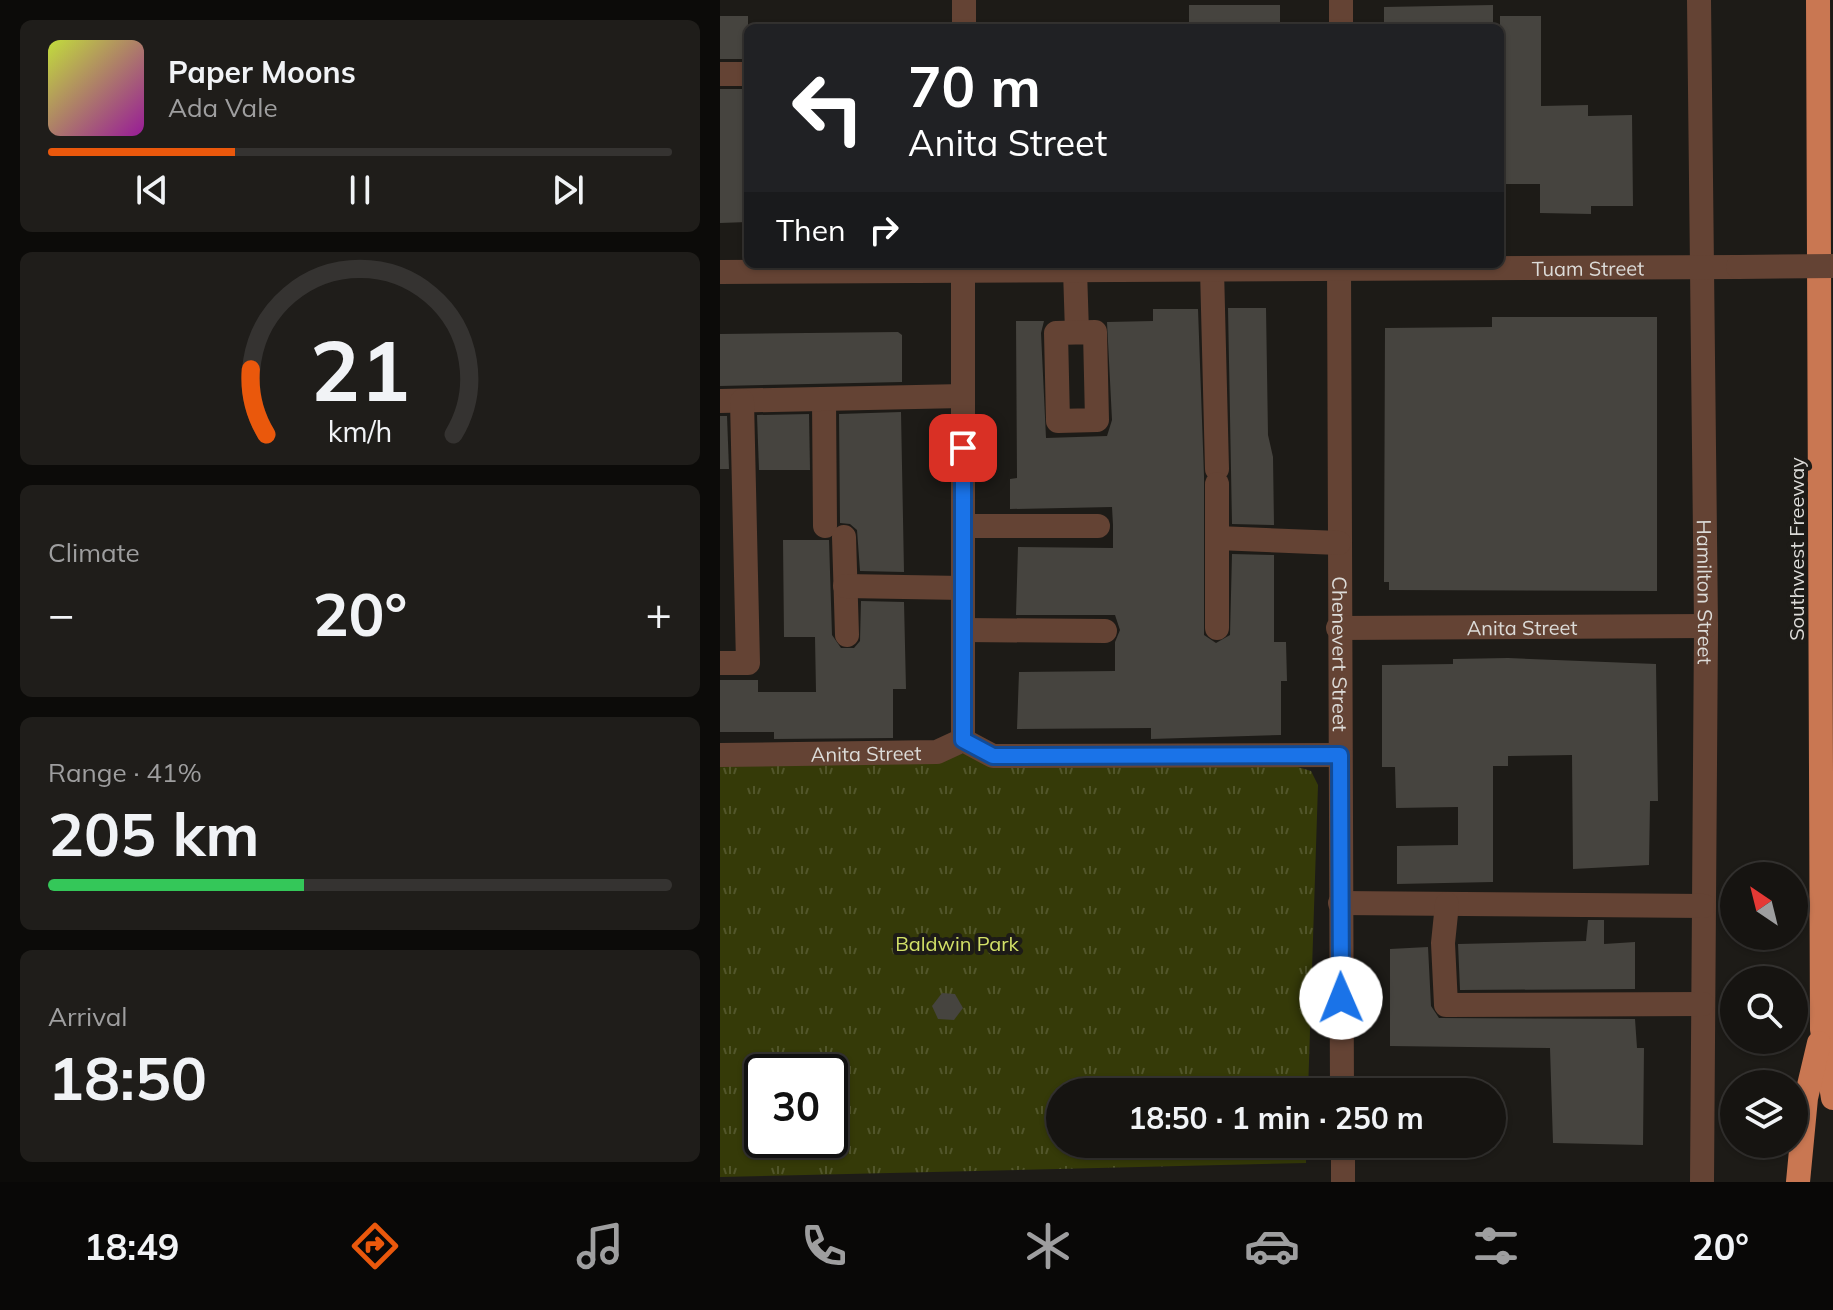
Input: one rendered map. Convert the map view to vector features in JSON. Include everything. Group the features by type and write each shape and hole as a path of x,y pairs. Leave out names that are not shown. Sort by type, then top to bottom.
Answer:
{"highway":[{"name":"Southwest Freeway","path":"1818,0 1822,1029 1833,1098"},
{"path":"1798,1182 1806,1098 1822,1029"}],"street":[{"path":"964,0 964,24"},
{"path":"1341,0 1341,24"},
{"name":"Hamilton Street","path":"1699,0 1706,626 1702,1182"},
{"path":"720,74 744,74"},
{"name":"Tuam Street","path":"1504,266 1833,266"},
{"name":"Tuam Street","path":"720,272 845,268"},
{"path":"963,268 963,740 993,756 1340,755"},
{"name":"Tuam Street","path":"1000,268 1132,268"},
{"path":"1216,268 1217,628"},
{"name":"Chenevert Street","path":"1339,268 1342,1078"},
{"path":"1075,270 1077,332"},
{"path":"720,663 748,663 731,401 963,396"},
{"path":"824,399 835,531 845,586 847,635"},
{"path":"964,526 1098,526"},
{"path":"1217,538 1339,543"},
{"path":"845,586 963,588"},
{"name":"Anita Street","path":"1338,628 1706,626"},
{"path":"964,630 1105,631"},
{"name":"Anita Street","path":"720,755 937,752 963,740"},
{"path":"1340,903 1704,906"},
{"path":"1447,904 1443,943 1446,1005 1703,1004"},
{"path":"1343,1158 1343,1182"}],"green space":[{"name":"Baldwin Park","path":"957,752 1004,765 1298,767 1311,771 1318,785 1308,1078 1046,1078 1046,1158 1306,1158 1306,1163 720,1177 720,764"}],"building":[{"path":"1189,5 1280,5 1280,24 1189,24"},
{"path":"1493,5 1493,24 1384,24 1384,7"},
{"path":"720,16 748,16 748,24 744,24 744,59 720,59"},
{"path":"1500,16 1541,16 1541,106 1588,105 1588,116 1632,115 1633,206 1591,206 1591,214 1540,213 1540,184 1504,184 1504,24 1500,24"},
{"path":"720,89 744,89 744,222 720,223"},
{"path":"1228,308 1266,308 1268,435 1273,457 1274,525 1232,524"},
{"path":"1153,309 1198,309 1204,476 1204,635 1216,643 1230,635 1232,554 1274,555 1274,642 1286,642 1287,681 1281,681 1281,735 1151,739 1151,728 1017,729 1019,672 1115,671 1115,642 1120,630 1115,615 1016,615 1018,547 1113,548 1113,525 1112,507 1010,509 1010,479 1017,478 1016,321 1044,321 1041,333 1046,438 1107,436 1112,420 1107,322 1153,321"},
{"path":"1492,317 1657,317 1657,591 1389,590 1389,582 1384,582 1385,328 1492,327"},
{"path":"898,332 902,335 902,382 720,386 720,334"},
{"path":"901,412 904,572 860,571 857,530 850,524 840,523 839,414"},
{"path":"809,414 810,470 759,470 757,415"},
{"path":"720,416 727,416 729,469 720,469"},
{"path":"783,540 829,540 832,635 841,648 854,648 860,641 861,601 904,602 906,689 893,689 893,738 774,739 774,732 720,732 720,680 758,680 758,692 816,692 815,637 784,637"},
{"path":"1453,659 1656,664 1658,801 1650,801 1649,865 1573,869 1572,755 1508,756 1508,766 1493,766 1493,882 1397,884 1397,846 1458,845 1458,807 1396,808 1395,767 1382,767 1382,665 1453,664"},
{"path":"1588,920 1604,920 1604,944 1635,942 1635,989 1460,990 1458,944 1586,941"},
{"path":"1428,947 1431,1006 1439,1018 1635,1019 1637,1048 1644,1048 1643,1145 1553,1143 1550,1048 1390,1046 1390,949"},
{"path":"942,993 955,994 963,1008 954,1020 938,1019 932,1006"}],"route":[{"path":"963,448 963,740 993,756 1340,755 1341,998"}]}
